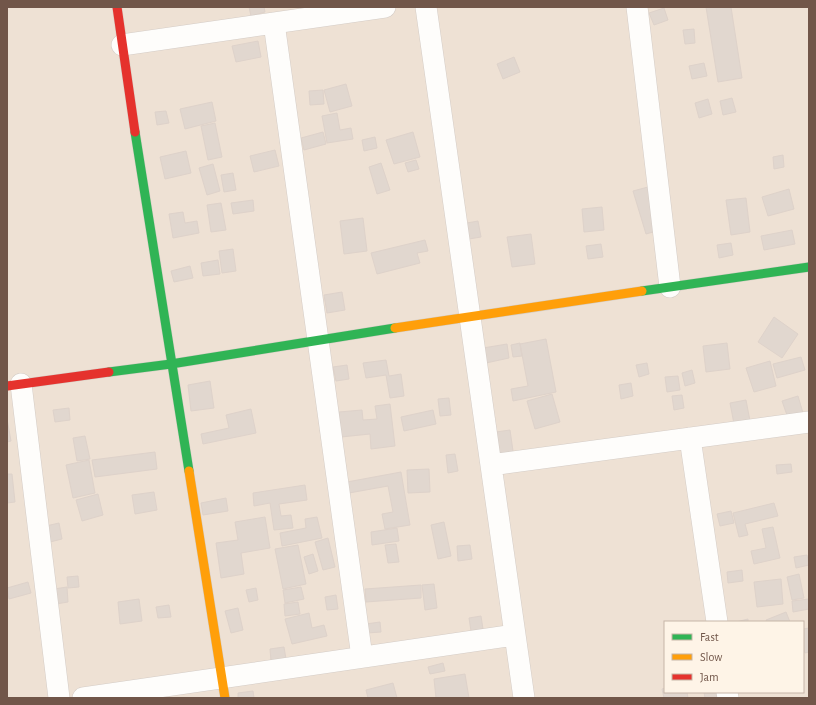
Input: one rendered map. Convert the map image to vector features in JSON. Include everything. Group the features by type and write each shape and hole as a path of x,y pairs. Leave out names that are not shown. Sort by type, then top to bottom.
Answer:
{"street":[{"path":"117,7 140,168 225,698"},
{"path":"122,45 385,7"},
{"path":"426,7 524,698"},
{"path":"637,7 670,287"},
{"path":"274,23 362,657"},
{"path":"59,698 14,385 171,364 470,316 809,267"},
{"path":"491,465 809,422"},
{"path":"690,438 717,621"},
{"path":"83,698 515,635"}],"shaded area":[{"path":"7,7 809,7 809,698 7,698"}],"building":[{"path":"249,7 264,7 265,12 251,16"},
{"path":"706,7 731,7 742,78 718,82"},
{"path":"664,8 668,20 654,25 649,13"},
{"path":"694,29 695,43 685,44 683,30"},
{"path":"258,41 261,57 236,62 232,46"},
{"path":"514,57 520,72 503,79 497,64"},
{"path":"704,63 707,76 692,79 689,66"},
{"path":"346,84 352,106 330,112 324,90"},
{"path":"323,90 324,104 310,105 309,91"},
{"path":"732,98 736,112 723,115 720,101"},
{"path":"708,99 712,114 699,118 695,103"},
{"path":"212,102 216,121 185,129 180,109"},
{"path":"166,111 169,123 157,125 155,112"},
{"path":"337,113 340,130 351,128 353,139 327,143 322,116"},
{"path":"215,123 222,157 208,160 201,126"},
{"path":"323,132 326,144 304,150 301,138"},
{"path":"413,132 420,157 394,164 386,140"},
{"path":"375,137 377,148 364,151 362,140"},
{"path":"275,150 279,166 254,172 250,156"},
{"path":"186,151 191,173 165,179 160,157"},
{"path":"783,155 784,167 774,169 773,157"},
{"path":"416,160 419,169 408,172 405,163"},
{"path":"381,163 390,190 377,194 369,167"},
{"path":"213,164 220,191 207,195 199,168"},
{"path":"233,173 236,190 224,192 221,175"},
{"path":"648,187 660,230 646,234 633,191"},
{"path":"789,189 794,209 768,216 762,197"},
{"path":"746,198 750,232 731,235 726,200"},
{"path":"253,200 254,211 233,214 231,203"},
{"path":"221,203 226,230 211,232 207,205"},
{"path":"602,207 604,230 584,232 582,209"},
{"path":"183,212 185,223 197,221 199,233 173,238 169,214"},
{"path":"363,218 367,251 344,254 340,221"},
{"path":"478,221 481,237 469,239 467,223"},
{"path":"792,230 795,244 764,250 761,236"},
{"path":"531,234 535,264 512,267 507,237"},
{"path":"425,240 428,251 417,253 420,263 377,274 371,253"},
{"path":"731,243 733,255 719,258 717,245"},
{"path":"601,244 603,257 588,259 586,246"},
{"path":"233,249 236,271 222,273 219,251"},
{"path":"218,260 220,274 203,276 201,263"},
{"path":"190,266 193,278 174,282 171,271"},
{"path":"342,292 345,310 327,313 324,295"},
{"path":"774,317 798,334 782,358 758,342"},
{"path":"546,339 556,392 513,401 511,389 528,386 520,344"},
{"path":"520,343 522,356 513,357 511,345"},
{"path":"727,343 730,369 706,372 703,346"},
{"path":"507,344 509,358 486,363 483,348"},
{"path":"801,357 805,370 777,378 773,364"},
{"path":"386,360 389,376 401,374 404,396 390,398 386,375 366,378 363,363"},
{"path":"770,361 776,386 754,392 746,368"},
{"path":"647,363 649,374 639,377 636,365"},
{"path":"347,365 349,379 336,381 333,367"},
{"path":"692,370 695,383 685,386 682,373"},
{"path":"678,376 680,390 667,392 665,377"},
{"path":"210,381 214,408 191,411 188,385"},
{"path":"631,383 633,396 621,399 619,385"},
{"path":"552,394 560,422 535,429 527,401"},
{"path":"682,395 684,408 674,410 672,396"},
{"path":"798,396 803,413 788,418 782,401"},
{"path":"449,398 451,415 440,416 438,399"},
{"path":"746,400 750,421 734,424 730,403"},
{"path":"390,404 395,446 371,449 370,434 341,437 339,412 362,410 363,420 377,419 375,406"},
{"path":"69,408 70,420 55,422 53,410"},
{"path":"251,409 256,433 203,444 201,434 229,428 226,415"},
{"path":"433,410 436,424 404,431 401,417"},
{"path":"7,419 11,441 7,442"},
{"path":"510,430 515,465 501,467 496,432"},
{"path":"85,436 90,459 77,461 73,438"},
{"path":"155,452 157,469 95,477 92,460"},
{"path":"455,454 458,471 448,473 446,455"},
{"path":"89,460 95,493 73,498 66,465"},
{"path":"791,464 792,472 777,474 776,465"},
{"path":"429,469 430,492 408,493 407,470"},
{"path":"401,472 410,525 385,529 382,514 393,512 388,486 349,493 347,482"},
{"path":"7,474 12,474 15,502 7,503"},
{"path":"305,485 307,500 279,504 281,516 291,515 293,528 274,530 270,503 254,506 253,493"},
{"path":"154,492 157,510 135,514 132,495"},
{"path":"98,494 103,515 82,521 76,500"},
{"path":"226,498 228,511 203,515 201,503"},
{"path":"774,503 778,516 745,524 748,535 739,537 733,513"},
{"path":"731,511 734,523 720,526 717,514"},
{"path":"265,517 270,548 241,553 244,574 221,578 216,543 238,540 235,522"},
{"path":"317,517 322,538 282,546 280,533 306,528 305,519"},
{"path":"444,522 451,556 438,559 431,525"},
{"path":"59,523 62,539 50,542 46,526"},
{"path":"773,527 780,558 754,564 751,551 766,548 762,529"},
{"path":"397,528 399,541 372,545 371,532"},
{"path":"328,538 335,567 323,570 315,542"},
{"path":"396,544 399,562 388,563 385,545"},
{"path":"298,545 306,584 283,589 275,549"},
{"path":"470,545 472,559 458,561 457,546"},
{"path":"313,554 318,571 309,574 304,557"},
{"path":"807,555 809,565 796,568 794,557"},
{"path":"742,570 743,581 728,583 727,572"},
{"path":"799,574 804,598 792,600 787,577"},
{"path":"78,576 79,587 68,588 67,577"},
{"path":"781,579 783,604 757,607 754,582"},
{"path":"28,582 31,593 9,599 7,588"},
{"path":"434,584 437,608 425,610 422,585"},
{"path":"421,585 421,598 366,602 365,589"},
{"path":"67,587 68,602 56,604 54,589"},
{"path":"301,587 304,599 285,603 283,590"},
{"path":"256,588 258,600 249,602 246,590"},
{"path":"336,595 338,609 327,610 325,597"},
{"path":"139,599 142,621 120,624 118,602"},
{"path":"809,599 809,609 793,612 792,601"},
{"path":"298,602 300,614 285,616 284,604"},
{"path":"169,605 171,617 158,618 156,607"},
{"path":"238,608 243,630 231,633 225,611"},
{"path":"786,612 790,621 766,621"},
{"path":"309,613 312,628 324,625 327,636 292,644 285,619"},
{"path":"481,616 483,629 471,631 469,618"},
{"path":"380,622 381,632 367,633 366,624"},
{"path":"809,628 809,652 805,653 804,650 804,629"},
{"path":"284,647 286,659 271,661 270,649"},
{"path":"443,663 445,671 430,674 428,667"},
{"path":"465,674 469,698 436,698 434,679"},
{"path":"393,683 397,698 368,698 366,690"},
{"path":"664,688 664,693 687,693 688,698 664,698 662,689"},
{"path":"253,691 254,698 238,698 238,693"},
{"path":"704,693 718,693 718,698 705,698"}],"traffic: fast":[{"path":"135,132 189,471"},
{"path":"642,291 809,267"},
{"path":"109,372 171,364 395,328"}],"traffic: slow":[{"path":"395,328 642,291"},
{"path":"189,471 225,698"}],"traffic: jam":[{"path":"117,7 135,132"},
{"path":"7,386 109,372"}]}
